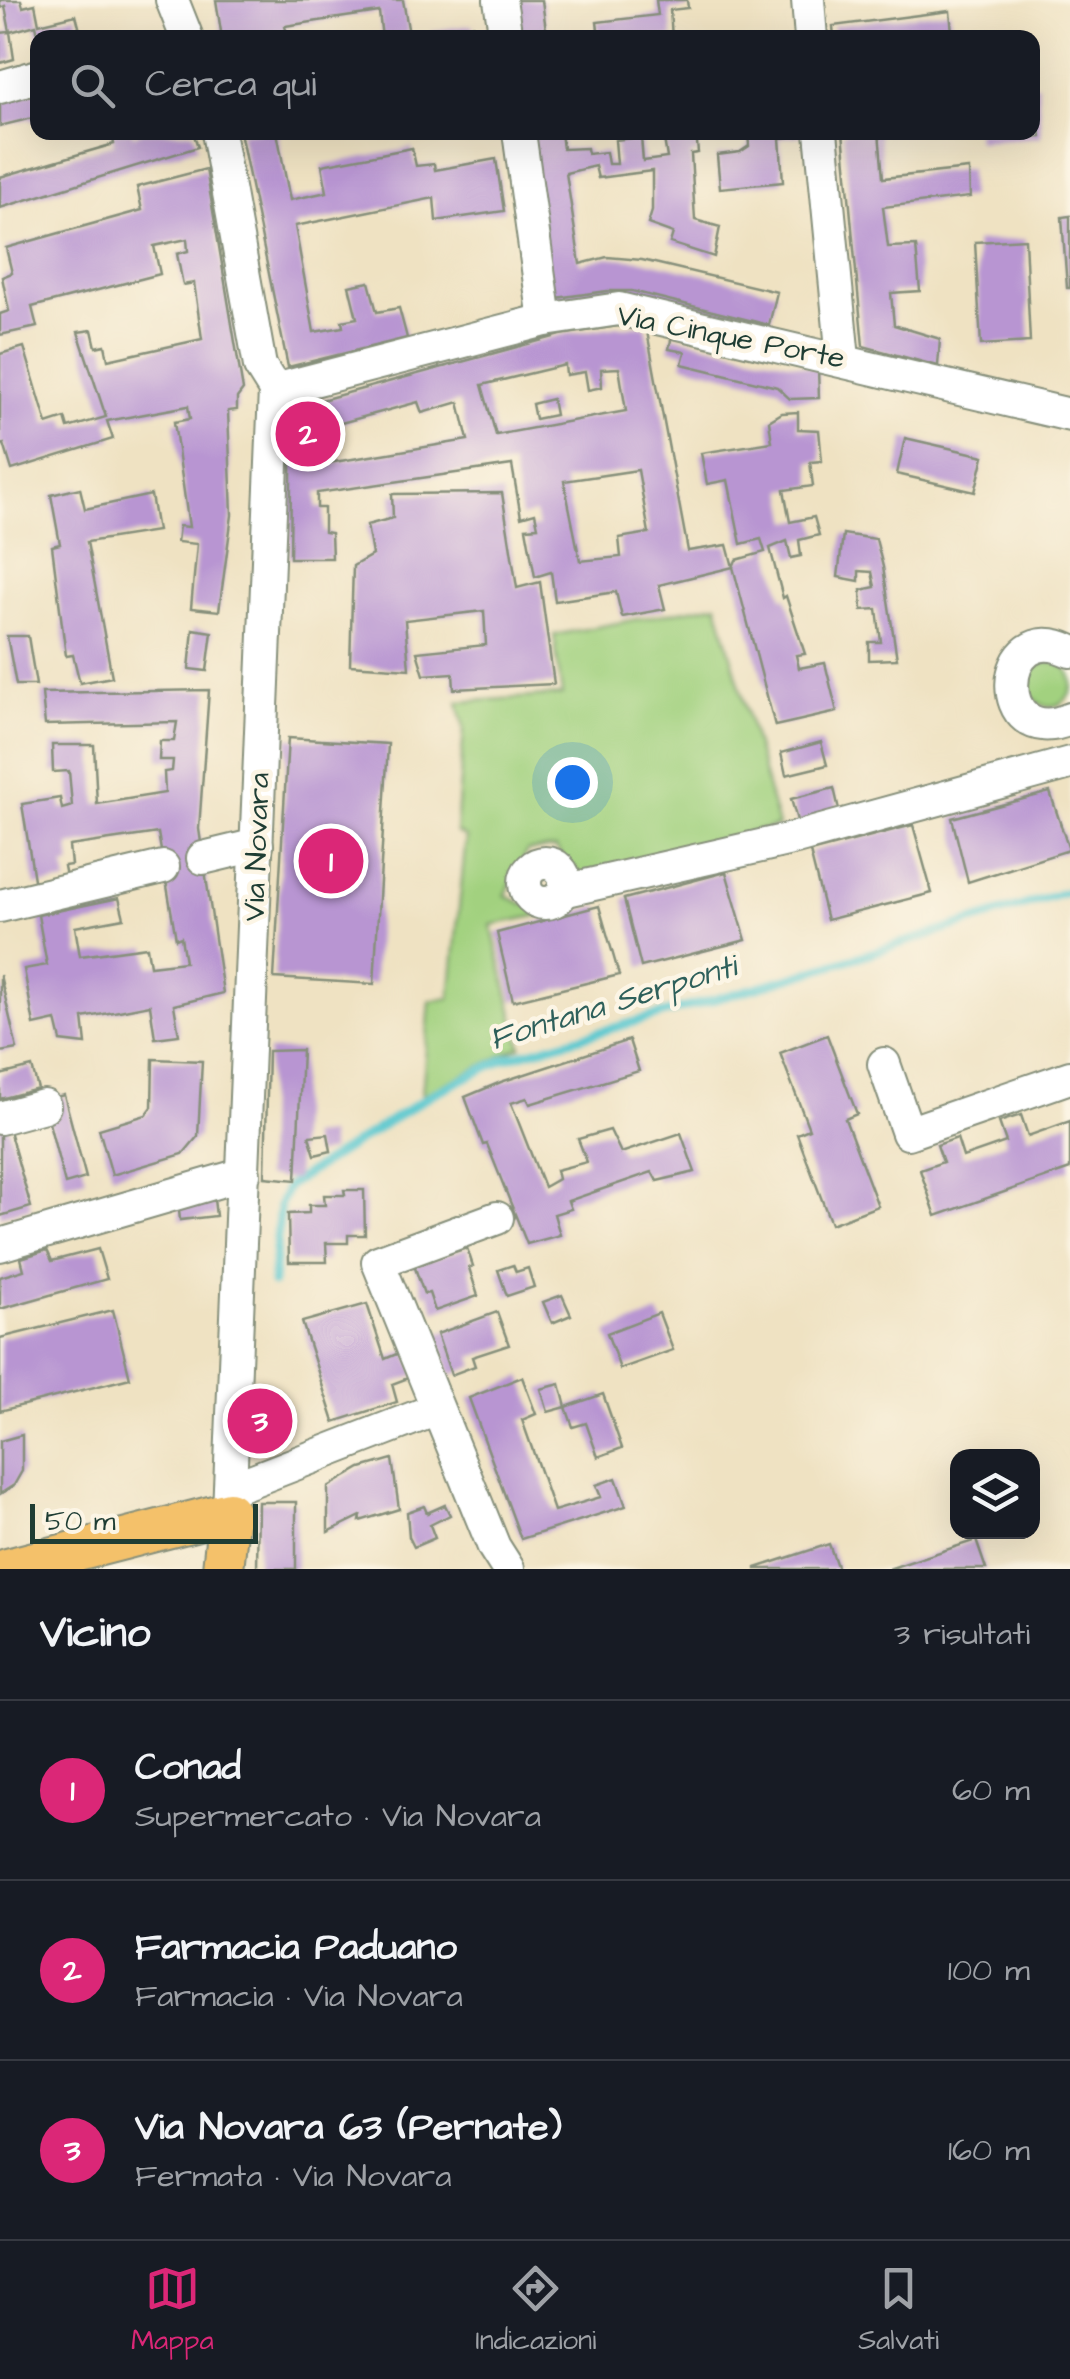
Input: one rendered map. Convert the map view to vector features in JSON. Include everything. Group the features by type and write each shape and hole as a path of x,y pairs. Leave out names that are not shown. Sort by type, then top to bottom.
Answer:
{"main road":[{"path":"7,1569 182,1526 230,1500"},
{"name":"Via Novara","path":"224,1561 230,1500"},
{"path":"182,1526 212,1539 224,1561"}],"street":[{"path":"172,0 179,30"},
{"path":"500,0 505,30"},
{"path":"808,0 811,30"},
{"path":"0,87 30,78"},
{"name":"Via Novara","path":"219,140 260,366 275,390 230,1500"},
{"path":"520,140 545,320"},
{"path":"822,140 843,359"},
{"name":"Via Cinque Porte","path":"275,390 545,320 620,309 1070,414"},
{"path":"563,891 796,838 1068,763 1063,721 1029,719 1019,710 1012,698 1012,673 1026,653 1037,647 1050,645 1070,651"},
{"path":"203,858 257,846"},
{"path":"0,906 164,868"},
{"path":"884,1064 908,1133 1070,1077"},
{"path":"0,1118 44,1106"},
{"path":"0,1245 244,1174"},
{"path":"497,1218 378,1262 494,1547 508,1569"},
{"path":"230,1500 438,1409"}],"green space":[{"path":"717,604 778,826 576,878 556,848 527,851 505,896 547,914 491,925 521,1046 422,1095 430,1001 450,998 466,837 456,832 464,728 458,702 562,695 554,635"},
{"path":"1042,664 1058,664 1070,676 1070,692 1058,704 1042,704 1030,692 1030,676"}],"building":[{"path":"0,0 21,0 23,7 35,4 39,24 76,15 80,30 37,30 36,25 10,32 5,6 0,8"},
{"path":"216,0 403,0 408,30 381,30 379,12 285,26 286,30 221,30"},
{"path":"507,0 542,0 546,30 512,30"},
{"path":"656,0 687,0 688,8 670,10 671,30 598,30 597,22 658,15"},
{"path":"950,11 952,30 833,30 833,26"},
{"path":"472,25 473,30 438,30"},
{"path":"10,32 14,59 0,63 0,33"},
{"path":"30,93 30,118 0,126 0,102"},
{"path":"113,140 196,140 198,147 0,208 0,177 114,144"},
{"path":"242,140 279,140 290,200 327,192 322,165 412,148 416,166 434,164 435,170 496,159 504,211 436,221 434,198 295,226 314,332 343,327 342,321 357,318 349,286 369,282 377,312 399,308 407,338 288,367"},
{"path":"527,140 562,140 563,149 587,148 588,154 606,152 608,164 617,164 615,140 641,140 643,161 667,158 664,140 697,140 698,153 691,154 695,220 720,227 714,257 670,243 673,233 648,224 652,211 652,171 598,178 595,166 566,173 580,264 607,257 642,260 777,292 769,325 632,291 549,299"},
{"path":"749,140 780,140 783,182 720,188 717,155 740,152 749,146"},
{"path":"844,140 880,140 883,178 969,169 970,197 883,207 888,247 916,246 920,291 891,293 894,325 940,339 938,366 863,346"},
{"path":"206,169 243,390 237,398 237,410 228,411 232,515 219,611 191,608 197,544 177,542 179,526 189,527 174,422 190,419 188,406 107,421 113,439 12,470 4,444 0,445 0,354 24,347 47,424 65,418 68,428 106,417 78,332 92,330 96,347 105,345 108,360 202,339 194,283 183,285 177,254 188,251 187,239 154,246 160,274 32,307 37,327 0,335 0,314 9,311 2,277 12,273 6,248 142,210 137,187"},
{"path":"1070,216 1070,288 1067,288 1062,217"},
{"path":"1025,239 1030,342 981,345 975,242"},
{"path":"646,326 688,551 727,545 733,567 659,585 665,609 622,617 616,592 555,601 551,572 535,577 526,528 538,527 535,513 521,517 512,465 317,493 317,508 324,508 324,532 331,533 332,558 290,558 292,408 561,335","holes":["565,365 566,375 585,372 588,390 602,387 601,369 619,368 626,411 496,435 482,385","418,402 422,413 459,402 468,440 322,464 319,429","638,470 649,533 619,538 621,557 580,561 564,481"]},
{"path":"672,336 818,369 819,398 790,399 777,387 682,364 685,352 669,349"},
{"path":"552,399 555,415 535,419 532,404"},
{"path":"798,412 798,429 819,430 822,461 810,462 813,486 784,490 790,522 814,517 819,535 799,540 801,556 791,558 787,541 770,548 783,598 786,596 805,654 796,655 799,668 825,663 837,712 775,726 733,567 736,560 765,552 761,539 741,544 728,480 707,484 701,453 772,442 769,421 782,413"},
{"path":"905,438 984,456 975,492 897,474"},
{"path":"80,488 85,509 151,495 157,531 87,542 112,677 80,683 73,655 66,656 52,546 60,544 51,495"},
{"path":"502,493 517,588 540,582 554,684 454,689 453,673 424,675 417,652 486,645 484,611 405,620 409,669 350,665 353,566 372,555 367,525 393,518 392,494"},
{"path":"843,534 876,539 897,659 869,660 869,642 881,642 877,609 862,610 861,590 875,587 872,572 859,571 859,581 838,577"},
{"path":"193,629 212,632 207,671 189,669"},
{"path":"7,636 28,636 36,685 16,685"},
{"path":"209,690 199,829 223,993 174,1005 179,1035 155,1038 150,1005 83,1018 86,1044 61,1041 56,1020 34,1025 24,969 47,965 38,915 119,898 124,918 75,927 80,956 147,947 150,966 185,962 181,937 176,939 158,833 69,846 71,865 64,866 67,882 35,886 22,804 60,798 62,809 72,806 69,771 53,772 52,745 94,745 97,804 165,793 164,772 172,771 173,760 159,760 160,741 174,741 177,722 45,725 42,693"},
{"path":"288,738 388,744 374,984 274,978"},
{"path":"821,742 827,765 786,775 781,753"},
{"path":"834,788 840,814 798,824 791,799"},
{"path":"1050,792 1069,850 968,882 952,818"},
{"path":"913,825 932,893 827,920 810,852"},
{"path":"726,872 746,940 641,967 624,899"},
{"path":"599,906 619,975 513,1001 497,933"},
{"path":"0,975 17,1049 0,1052"},
{"path":"827,1035 857,1114 845,1119 878,1206 831,1224 797,1134 809,1129 780,1053"},
{"path":"629,1040 639,1071 530,1104 527,1098 511,1103 544,1187 558,1179 556,1170 587,1162 578,1139 610,1130 621,1153 681,1133 695,1172 657,1181 652,1172 568,1201 571,1209 554,1214 560,1235 527,1244 465,1097"},
{"path":"302,1050 296,1180 265,1177 268,1051"},
{"path":"153,1059 202,1061 198,1136 183,1154 112,1175 99,1129 146,1115 152,1107"},
{"path":"32,1067 38,1089 0,1099 0,1075"},
{"path":"64,1095 86,1178 65,1184 43,1100"},
{"path":"1021,1115 1028,1136 1070,1121 1070,1169 936,1216 920,1170 943,1162 937,1145 957,1138 963,1157 1006,1142 999,1122"},
{"path":"6,1120 31,1207 0,1216 0,1122"},
{"path":"328,1134 331,1151 315,1155 309,1136"},
{"path":"344,1190 364,1190 365,1235 348,1235 348,1243 326,1243 327,1262 289,1262 288,1214 309,1213 309,1205 325,1205 324,1195 345,1195"},
{"path":"213,1191 216,1216 180,1220 178,1201"},
{"path":"467,1248 478,1296 435,1311 414,1265"},
{"path":"98,1249 107,1279 0,1309 0,1277 24,1270 21,1258 47,1250 52,1261"},
{"path":"513,1265 516,1272 528,1268 534,1287 507,1296 498,1270"},
{"path":"562,1295 571,1315 552,1323 543,1302"},
{"path":"367,1304 385,1359 406,1350 416,1375 392,1384 397,1402 334,1422 302,1322"},
{"path":"113,1310 130,1378 0,1411 0,1338"},
{"path":"497,1312 509,1345 472,1357 475,1366 451,1375 437,1334"},
{"path":"659,1313 673,1350 620,1369 607,1333"},
{"path":"522,1377 536,1414 522,1420 554,1511 601,1497 596,1485 616,1478 626,1506 521,1539 469,1398"},
{"path":"560,1384 566,1407 548,1412 541,1389"},
{"path":"603,1394 622,1448 598,1457 586,1423 573,1427 566,1407"},
{"path":"22,1435 22,1471 14,1485 0,1494 0,1441"},
{"path":"392,1459 399,1509 360,1521 361,1516 328,1532 328,1487 361,1468"},
{"path":"258,1502 296,1502 296,1569 257,1569"},
{"path":"445,1505 450,1515 430,1525 435,1538 414,1547 407,1512 424,1506 427,1513"},
{"path":"976,1540 986,1569 891,1568"},
{"path":"829,1544 838,1569 756,1569 756,1568"}],"waterway":[{"name":"Fontana Serponti","path":"273,1283 280,1204 288,1186 432,1094 504,1059 793,977 1070,891"}],"place":[{"name":"Farmacia Paduano","path":"308,434"},
{"name":"Conad","path":"331,861"},
{"name":"Via Novara 63 (Pernate)","path":"260,1421"}]}
